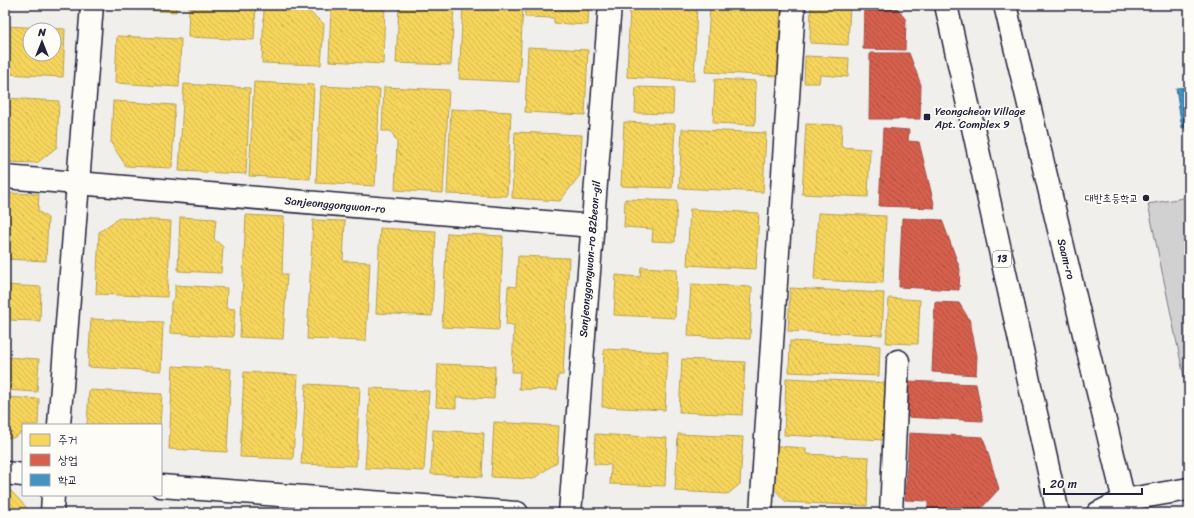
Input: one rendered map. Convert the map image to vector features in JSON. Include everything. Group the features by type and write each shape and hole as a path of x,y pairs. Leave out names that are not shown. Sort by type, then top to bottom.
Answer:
{"street":[{"path":"59,424 92,5"},
{"name":"Sanjeonggongwon-ro 82beon-gil","path":"570,513 610,5"},
{"path":"761,513 794,5"},
{"name":"13","path":"946,5 1058,513"},
{"name":"Saam-ro","path":"1005,5 1125,506"},
{"name":"Sanjeonggongwon-ro","path":"5,177 593,226"},
{"path":"891,513 898,360"},
{"path":"5,473 22,475"},
{"path":"162,486 517,513"},
{"path":"1098,513 1189,489"},
{"path":"52,513 53,496"}],"shaded area":[{"path":"1189,197 1189,401 1148,204"}],"building: 주거":[{"path":"126,5 176,5 176,12 126,9"},
{"path":"189,5 256,5 254,40 188,37"},
{"path":"264,5 306,5 306,9 324,24 321,65 262,63"},
{"path":"331,5 385,5 383,64 329,61"},
{"path":"399,5 454,5 451,65 396,63"},
{"path":"463,5 523,5 519,82 459,79"},
{"path":"525,5 589,5 588,25 554,23 554,18 525,17"},
{"path":"630,5 697,5 694,81 627,77"},
{"path":"710,5 781,5 777,76 706,72"},
{"path":"811,5 850,5 848,45 810,43"},
{"path":"5,26 22,27 22,62 62,62 62,29 65,29 63,77 5,74"},
{"path":"117,36 181,39 179,87 115,83"},
{"path":"528,47 588,50 585,115 525,112"},
{"path":"805,56 849,58 848,77 820,75 819,83 804,83"},
{"path":"715,79 756,81 755,125 713,123"},
{"path":"254,82 314,85 310,179 249,176"},
{"path":"184,84 250,88 246,174 179,171"},
{"path":"321,86 380,89 375,186 316,183"},
{"path":"384,87 449,90 443,193 395,190 397,142 391,131 382,131"},
{"path":"636,87 674,88 673,114 635,113"},
{"path":"5,98 59,101 57,147 37,163 5,162"},
{"path":"113,101 175,105 172,168 126,166 111,143"},
{"path":"451,109 511,112 507,196 447,194"},
{"path":"624,122 675,124 672,188 621,186"},
{"path":"806,124 842,125 841,147 870,149 868,197 802,194"},
{"path":"682,129 766,133 763,192 679,188"},
{"path":"515,132 582,135 580,175 560,201 512,198"},
{"path":"5,193 39,194 38,211 48,218 46,261 5,259"},
{"path":"625,199 677,201 675,242 652,241 653,229 624,227"},
{"path":"690,209 759,213 756,269 687,265"},
{"path":"818,213 886,216 883,283 814,280"},
{"path":"246,215 284,217 282,274 287,274 283,339 240,337"},
{"path":"180,217 216,219 214,239 223,247 221,273 178,271"},
{"path":"119,218 171,221 167,297 96,294 99,232"},
{"path":"313,220 345,221 343,261 370,262 366,341 307,339"},
{"path":"380,228 436,231 432,316 376,313"},
{"path":"447,233 503,236 499,330 442,327"},
{"path":"518,256 569,258 563,375 558,375 557,390 519,389 520,372 512,372 514,325 506,325 508,286 516,287"},
{"path":"641,267 677,269 675,318 614,315 616,275 640,277"},
{"path":"691,284 752,287 750,339 688,336"},
{"path":"5,285 41,287 40,321 6,320 5,332"},
{"path":"175,285 227,288 226,308 235,309 233,337 170,333 171,302 175,297"},
{"path":"790,288 884,293 882,335 788,331"},
{"path":"889,298 920,300 918,344 886,343"},
{"path":"91,319 163,322 161,371 88,367"},
{"path":"790,341 880,346 879,376 789,372"},
{"path":"604,349 668,352 665,410 602,407"},
{"path":"5,357 39,359 37,392 5,390"},
{"path":"682,359 745,362 742,415 679,412"},
{"path":"438,364 495,366 494,399 456,397 456,408 436,407"},
{"path":"173,366 231,369 227,452 169,449"},
{"path":"244,372 298,375 293,459 240,457"},
{"path":"786,378 887,383 884,440 784,435"},
{"path":"306,384 360,387 356,466 301,464"},
{"path":"370,388 429,391 424,471 365,468"},
{"path":"89,390 162,394 160,424 87,424"},
{"path":"5,397 39,399 38,424 22,424 22,433 13,438 5,437"},
{"path":"494,422 559,426 557,462 533,479 491,477"},
{"path":"433,430 484,433 482,477 431,474"},
{"path":"595,434 667,438 665,486 610,484 611,465 594,464"},
{"path":"678,434 743,437 740,484 728,494 675,491"},
{"path":"776,446 806,448 806,454 869,457 867,506 786,502 774,489"},
{"path":"5,490 10,490 27,508 27,513 5,513"},
{"path":"91,508 136,509 136,513 87,513"}],"building: 상업":[{"path":"864,5 895,5 906,20 905,50 863,49"},
{"path":"870,53 909,53 921,85 920,119 869,119"},
{"path":"883,128 909,130 908,141 919,142 935,208 879,206"},
{"path":"902,218 942,220 960,269 959,290 899,287"},
{"path":"935,302 959,303 970,321 977,356 976,375 932,372"},
{"path":"907,381 976,384 983,421 905,417"},
{"path":"909,433 983,437 999,489 978,512 928,509 928,501 905,500"}],"building: 학교":[{"path":"1189,87 1189,127 1182,128 1176,88"}],"place":[{"name":"Yeongcheon Village Apt. Complex 9","path":"927,117"},
{"name":"대반초등학교","path":"1146,198"}]}
